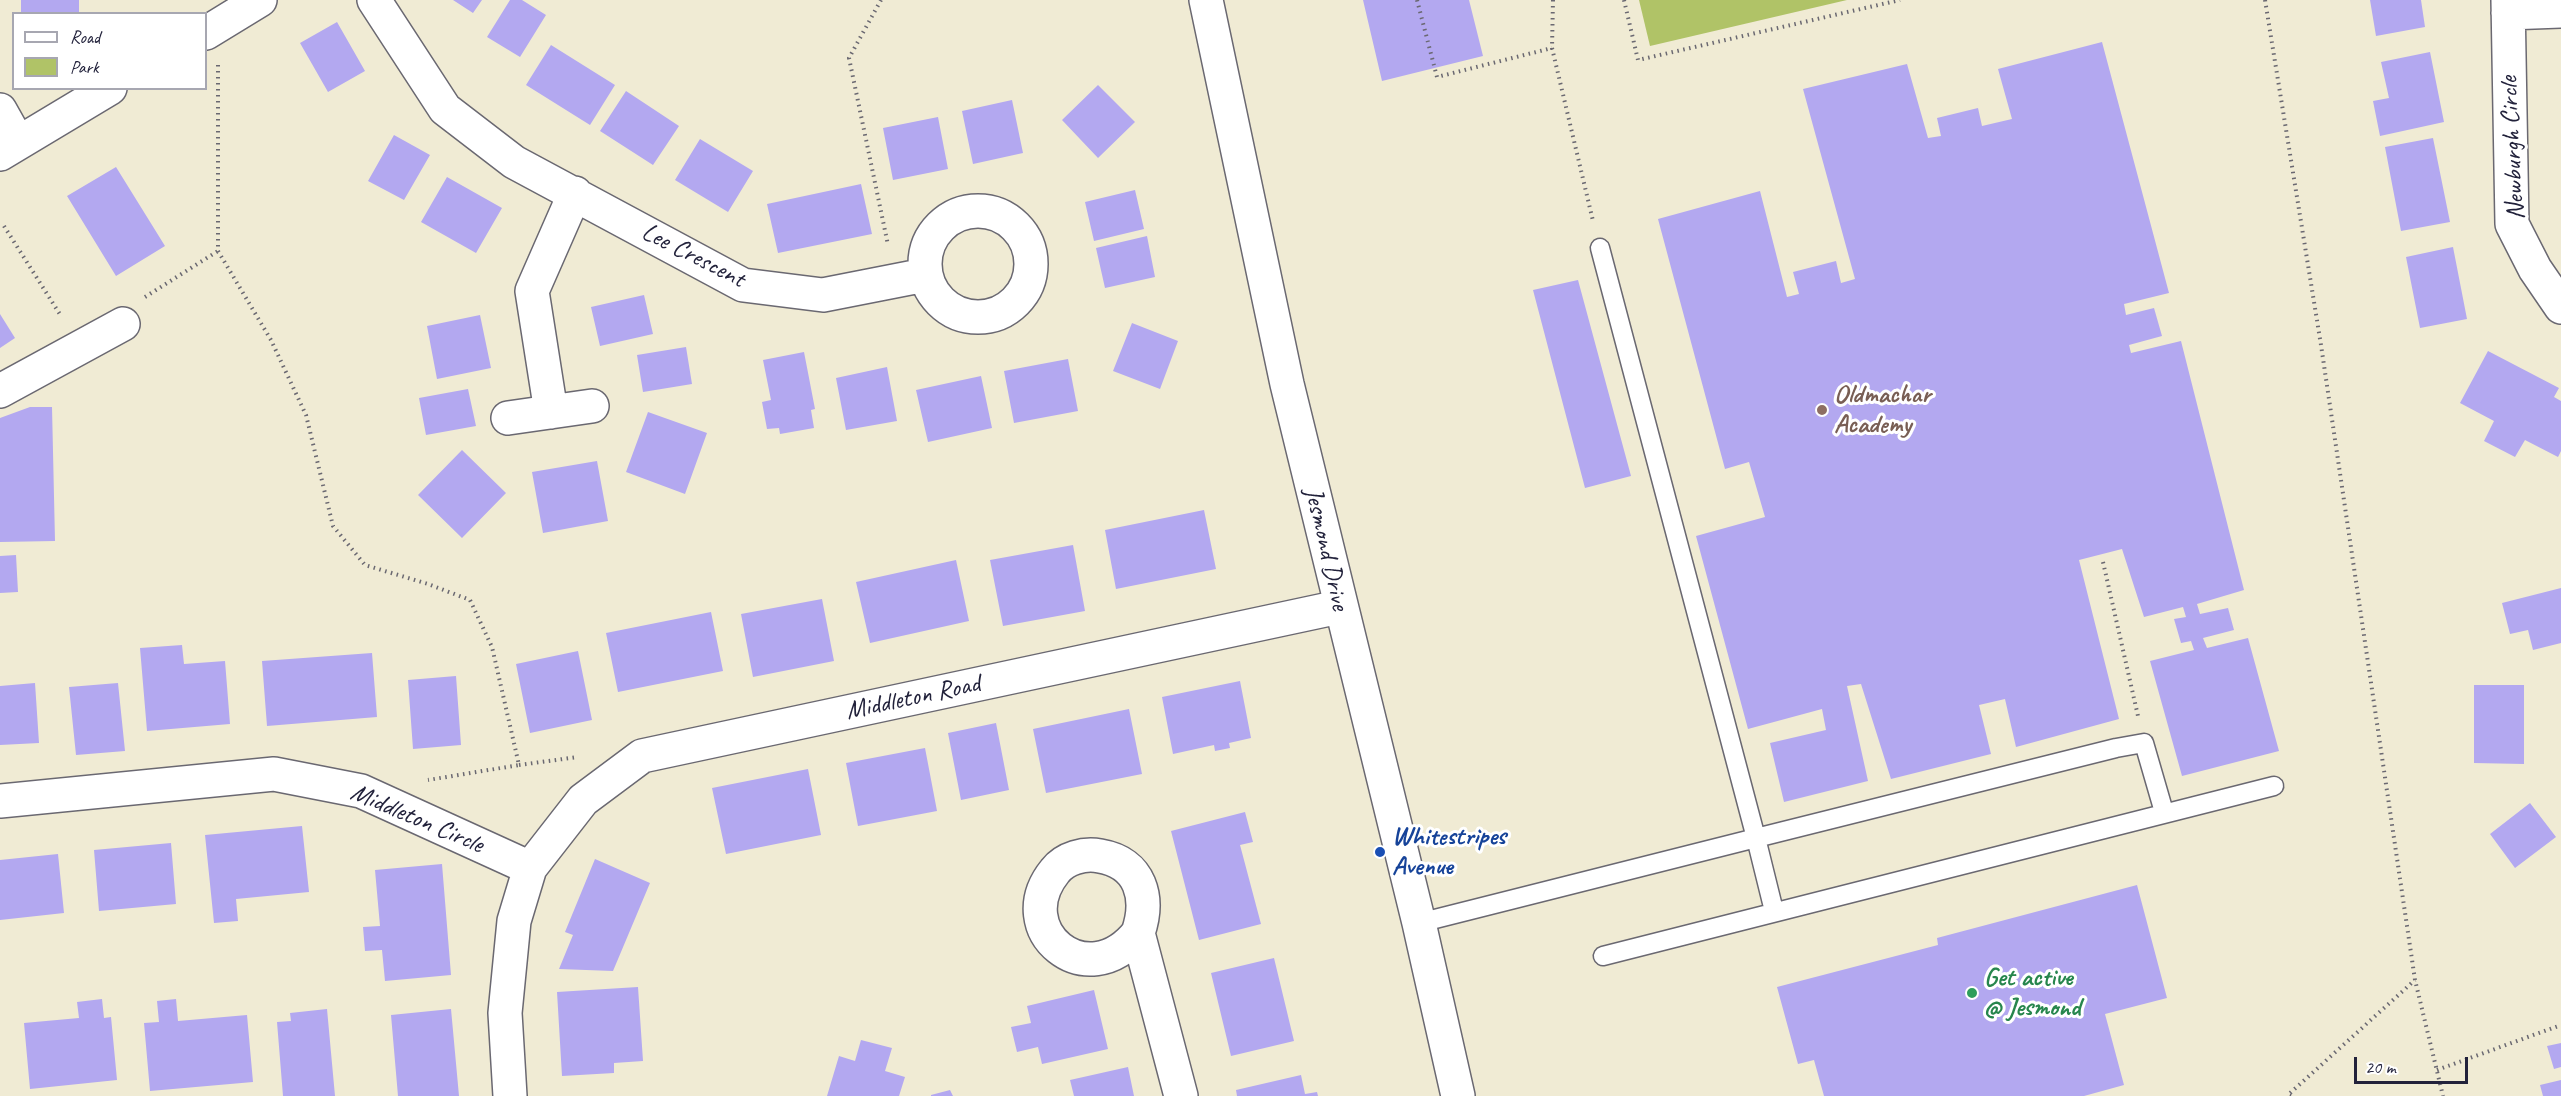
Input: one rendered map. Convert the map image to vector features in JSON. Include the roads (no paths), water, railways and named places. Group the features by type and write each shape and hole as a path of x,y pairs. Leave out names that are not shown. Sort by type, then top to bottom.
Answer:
{"street":[{"path":"207,32 260,0"},
{"name":"Lee Crescent","path":"374,0 445,109 514,162 743,285 823,295 910,278"},
{"name":"Jesmond Drive","path":"1206,0 1285,372 1339,607 1419,923 1458,1096"},
{"name":"Newburgh Circle","path":"2561,11 2508,6 2512,224 2535,269 2561,307"},
{"path":"0,110 9,148 107,90"},
{"path":"551,412 532,291 575,193"},
{"path":"0,391 123,324"},
{"path":"508,418 592,406"},
{"name":"Middleton Road","path":"530,868 582,800 642,756 1339,607"},
{"name":"Middleton Circle","path":"0,801 274,774 361,791 530,868"},
{"path":"510,1096 505,1012 514,921 530,868"},
{"path":"1138,933 1180,1096"}],"lane":[{"path":"1600,248 1774,911"},
{"path":"1419,923 2116,748 2144,743 2164,812"},
{"path":"1603,956 2164,812 2274,786"}],"place":[{"name":"Oldmachar Academy","path":"1822,410"},
{"name":"Whitestripes Avenue","path":"1380,852"},
{"name":"Get active @ Jesmond","path":"1972,993"}]}
